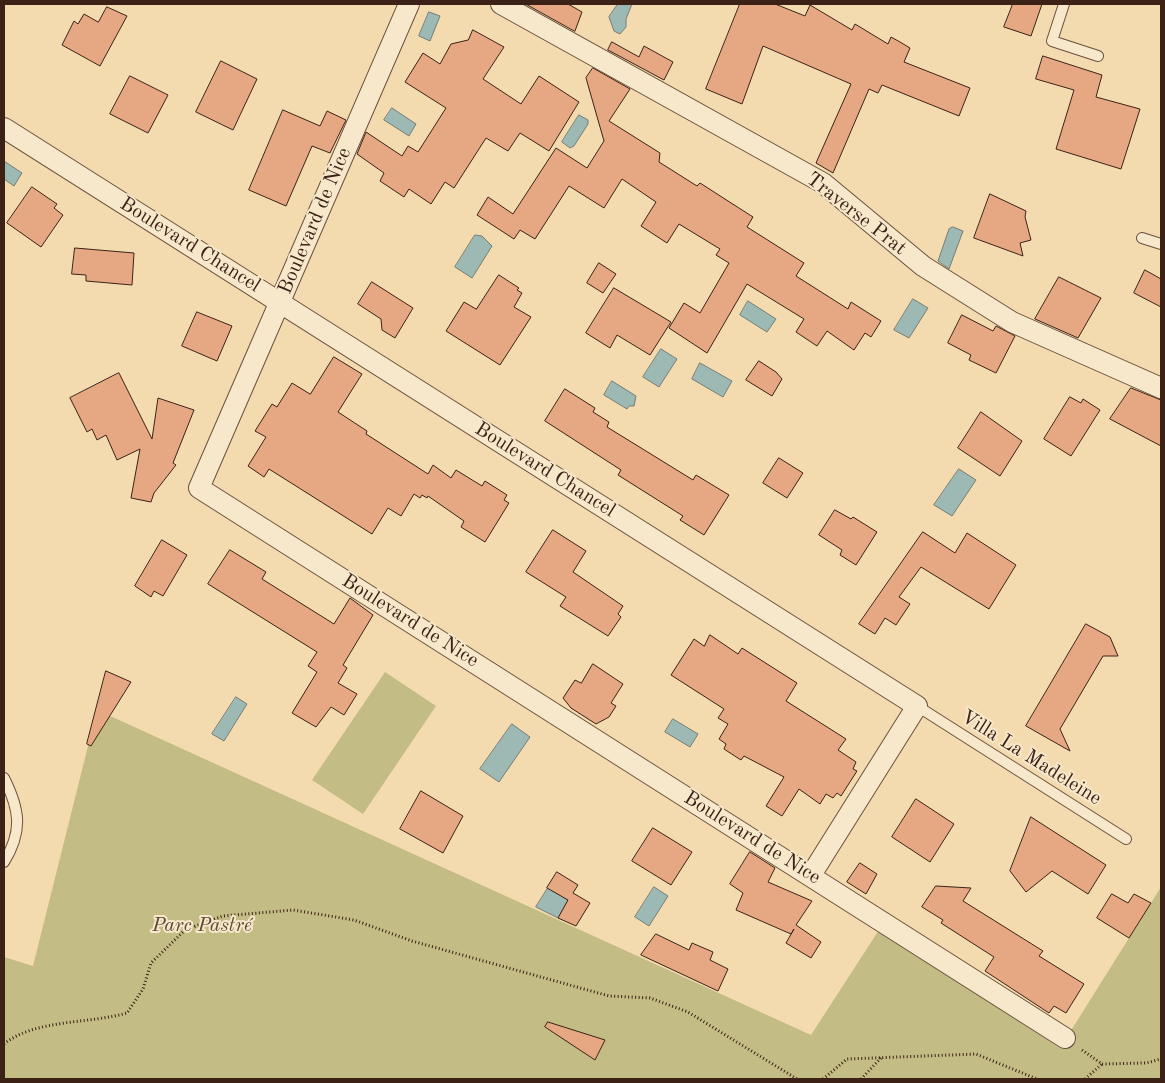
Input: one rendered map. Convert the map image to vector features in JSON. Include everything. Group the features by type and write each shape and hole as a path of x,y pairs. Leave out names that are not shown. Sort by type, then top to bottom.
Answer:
{"street":[{"name":"Boulevard de Nice","path":"409,4 199,488 1065,1038"},
{"name":"Traverse Prat","path":"501,4 823,183 923,266 1012,322 1161,388"},
{"name":"Boulevard Chancel","path":"4,128 917,706"},
{"path":"811,875 917,706"}],"lane":[{"path":"1064,4 1052,41 1098,56"},
{"path":"1142,238 1161,244"},
{"name":"Villa La Madeleine","path":"917,706 1126,839"},
{"path":"4,778 13,797 17,818 17,834 4,862"}],"path":[{"path":"4,1044 12,1038 64,1022 106,1019 127,1013 143,989 151,963 185,930 223,916 293,910 354,920 412,941 609,996 650,998 688,1012 797,1079"},
{"path":"1065,1038 1102,1064 1146,1063 1161,1059"},
{"path":"823,1079 847,1059 976,1054 1037,1079"},
{"path":"861,1079 881,1058"},
{"path":"1085,1079 1102,1064"}],"green space":[{"path":"385,672 436,706 363,814 312,780"},
{"name":"Parc Pastré","path":"97,710 811,1035 879,930 1060,1048 1161,887 1161,1079 4,1079 4,957 33,966"}],"water":[{"path":"618,4 632,4 626,19 626,27 620,34 614,31 609,17"},
{"path":"429,12 440,16 430,41 419,36"},
{"path":"392,108 416,124 409,136 384,120"},
{"path":"579,115 588,120 588,124 574,146 570,148 562,142"},
{"path":"4,161 22,173 14,186 4,179"},
{"path":"953,227 963,231 949,269 938,261 949,229"},
{"path":"475,235 482,236 492,246 472,278 455,267"},
{"path":"913,299 928,308 909,338 894,330"},
{"path":"748,301 776,319 767,332 740,315"},
{"path":"661,349 677,359 659,387 643,377"},
{"path":"700,363 732,381 723,397 692,379"},
{"path":"612,381 636,396 634,406 629,406 627,409 604,395"},
{"path":"959,469 976,480 952,516 934,505"},
{"path":"236,697 247,704 224,741 212,734"},
{"path":"673,719 698,734 690,747 665,732"},
{"path":"512,724 530,737 499,782 480,769"},
{"path":"654,887 668,896 649,926 635,917"},
{"path":"548,888 568,900 558,918 536,907"}],"building":[{"path":"526,4 568,4 582,12 575,31"},
{"path":"740,4 775,4 805,16 810,5 852,30 855,24 888,44 891,37 910,48 904,62 970,88 959,116 882,85 878,93 869,89 833,173 816,163 851,84 763,46 742,104 706,89"},
{"path":"1013,4 1042,4 1031,36 1004,27"},
{"path":"107,7 127,16 100,66 62,45 74,21 78,24 84,14 98,22"},
{"path":"473,30 504,47 483,79 521,104 539,76 579,102 549,151 520,133 508,151 486,138 454,188 445,182 431,204 409,189 404,197 380,181 384,173 357,154 366,132 402,156 408,146 418,152 446,108 405,82 423,53 440,64 451,44 468,40"},
{"path":"612,42 639,57 644,46 673,62 664,80 608,50"},
{"path":"1043,56 1102,75 1096,97 1140,109 1121,169 1056,149 1074,90 1036,79"},
{"path":"221,61 257,79 233,130 196,112"},
{"path":"593,68 630,89 609,121 660,153 659,162 697,186 700,183 753,217 747,227 804,263 796,276 848,309 851,302 881,321 871,337 865,333 854,350 827,331 817,346 796,332 804,319 747,284 707,353 669,328 684,303 700,313 729,263 716,255 720,249 679,224 667,243 641,226 656,202 622,179 604,208 569,186 535,239 520,230 514,239 477,215 488,197 513,214 556,148 587,168 604,141 586,78"},
{"path":"130,76 168,95 148,133 110,114"},
{"path":"283,110 320,126 327,111 346,120 330,153 312,146 286,206 249,190"},
{"path":"32,187 57,204 54,208 63,215 41,247 7,223"},
{"path":"990,194 1026,211 1025,217 1031,240 1020,243 1023,256 974,238"},
{"path":"75,248 134,253 132,285 86,281 86,275 72,274"},
{"path":"599,263 616,274 603,293 587,283"},
{"path":"1145,270 1161,279 1161,307 1134,293"},
{"path":"499,275 519,288 517,290 522,293 514,307 531,317 500,365 446,331 464,302 476,309"},
{"path":"1059,277 1101,298 1078,338 1035,319"},
{"path":"372,282 413,308 395,338 382,330 381,319 358,304"},
{"path":"614,288 671,322 650,355 617,335 610,348 586,333"},
{"path":"197,312 232,326 217,361 182,346"},
{"path":"962,315 993,331 996,326 1015,336 996,373 969,360 971,355 948,343"},
{"path":"334,357 362,374 338,412 367,431 366,434 428,474 433,465 451,478 456,470 482,486 485,481 507,495 504,500 509,503 485,542 461,527 464,521 428,496 427,498 422,495 420,498 414,494 401,516 388,508 372,534 269,469 264,477 248,466 266,437 255,431 272,404 277,407 292,383 310,394"},
{"path":"759,361 776,372 782,379 772,396 746,380"},
{"path":"119,373 152,439 158,398 194,410 173,463 176,465 154,493 151,502 131,498 140,449 117,460 106,435 97,440 92,429 87,432 70,398"},
{"path":"1131,388 1161,400 1161,446 1110,419"},
{"path":"565,389 595,408 593,412 609,422 607,427 693,480 696,475 729,495 704,535 680,520 683,516 618,475 621,470 545,421"},
{"path":"1070,397 1081,403 1083,399 1100,410 1071,456 1044,439"},
{"path":"981,412 1022,441 1000,476 958,448"},
{"path":"779,458 803,473 787,498 763,483"},
{"path":"835,510 851,519 853,517 877,532 856,565 840,555 842,550 819,535"},
{"path":"553,530 586,551 573,572 623,606 618,614 621,617 608,636 560,606 566,597 526,572"},
{"path":"923,532 955,553 967,533 1016,565 989,609 921,567 899,597 910,604 896,625 885,618 875,634 859,624"},
{"path":"162,540 187,555 163,596 154,591 151,597 135,586"},
{"path":"230,550 266,572 262,579 334,624 350,598 373,615 343,665 347,668 338,683 357,694 344,715 331,707 316,727 292,713 317,672 308,666 317,652 208,584"},
{"path":"1086,624 1110,637 1118,656 1103,656 1060,729 1070,751 1026,726"},
{"path":"710,635 738,654 742,648 797,683 786,701 846,739 838,750 856,762 853,769 857,771 841,796 837,793 833,798 826,794 820,804 799,789 782,816 766,806 784,777 744,756 741,760 724,749 726,744 719,739 728,724 718,718 724,709 671,675 694,639 704,646"},
{"path":"593,664 623,684 611,703 616,706 609,717 596,724 571,708 563,698 575,680 581,683"},
{"path":"106,671 131,682 91,746 87,744"},
{"path":"421,791 463,816 443,853 400,829"},
{"path":"916,799 954,824 930,862 892,837"},
{"path":"1031,817 1106,865 1088,894 1052,871 1026,892 1010,871"},
{"path":"653,828 692,852 671,885 632,861"},
{"path":"750,852 775,868 768,882 812,901 796,925 821,942 811,958 786,943 794,929 791,934 736,910 743,893 730,884"},
{"path":"860,863 877,874 866,894 847,882"},
{"path":"557,872 578,885 573,893 590,903 576,926 558,918 568,900 547,888"},
{"path":"936,886 971,888 963,901 1043,951 1039,956 1084,984 1066,1013 1054,1006 1049,1013 985,971 994,957 941,923 943,920 922,907"},
{"path":"1112,894 1128,903 1134,894 1151,903 1129,938 1097,918"},
{"path":"656,934 689,950 692,943 713,952 710,960 728,969 718,991 641,955"},
{"path":"548,1022 605,1040 595,1060 545,1027"}]}
